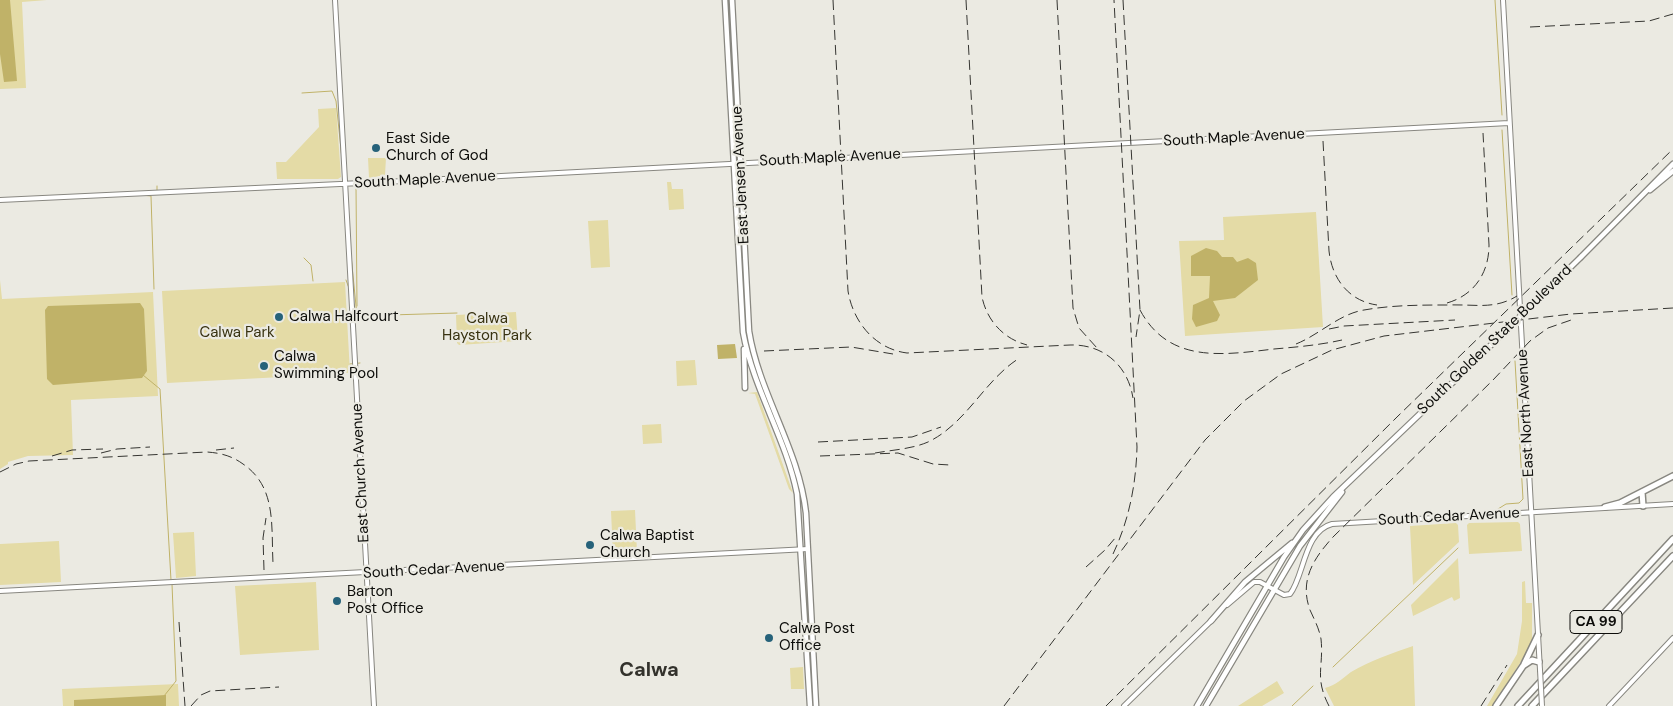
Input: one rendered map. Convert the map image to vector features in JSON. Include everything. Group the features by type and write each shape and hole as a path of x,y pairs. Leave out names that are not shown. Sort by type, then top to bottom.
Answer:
{"highway":[{"path":"1604,507 1642,492 1673,476"},
{"path":"1642,492 1643,506"},
{"name":"CA 99","path":"1518,706 1673,539"},
{"name":"CA 99","path":"1532,706 1673,556"},
{"path":"1496,706 1523,666 1538,635"},
{"path":"1523,666 1532,660 1539,662"}],"main road":[{"name":"East Jensen Avenue","path":"725,0 744,340"},
{"name":"East Jensen Avenue","path":"732,0 748,322 753,350 801,481 808,549 816,706"},
{"name":"South Golden State Boulevard","path":"1206,706 1296,539 1318,513 1350,484 1581,257 1673,164"},
{"name":"South Golden State Boulevard","path":"1641,197 1673,171"},
{"path":"744,340 745,388"},
{"path":"744,340 751,367 794,482 801,550 810,706"},
{"name":"South Golden State Boulevard","path":"1197,706 1271,588 1307,536 1350,484"},
{"path":"1211,621 1249,578 1296,539"}],"street":[{"name":"East Church Avenue","path":"335,0 374,706"},
{"name":"East North Avenue","path":"1503,0 1542,706"},
{"name":"South Maple Avenue","path":"0,200 346,184 1509,123"},
{"name":"South Cedar Avenue","path":"1271,588 1284,595 1291,593 1306,552 1322,529 1328,525 1519,515 1531,512 1673,504"},
{"name":"South Cedar Avenue","path":"0,592 808,549"},
{"path":"1124,706 1251,583 1258,582 1271,588"},
{"path":"1609,706 1673,638"}],"green space":[{"path":"0,0 47,0 22,2 26,88 0,89"},
{"path":"336,108 341,177 338,179 277,179 276,162 286,162 319,127 318,109"},
{"path":"368,158 386,158 385,175 369,178"},
{"path":"667,182 671,182 672,189 683,189 684,209 669,210"},
{"path":"1316,212 1323,327 1185,336 1179,241 1224,240 1223,217"},
{"path":"608,220 610,267 591,268 588,221"},
{"path":"0,280 2,299 153,292 158,396 71,400 73,455 28,456 8,462 8,464 0,469"},
{"name":"Calwa Park","path":"345,282 350,373 344,373 343,369 320,370 320,375 167,383 162,291"},
{"name":"Calwa Hayston Park","path":"516,312 518,341 459,345 457,343 456,315"},
{"path":"695,360 697,385 677,386 676,361"},
{"path":"757,392 793,493 789,489 755,394 748,393"},
{"path":"661,424 662,443 643,444 642,425"},
{"path":"635,510 637,552 613,555 611,511"},
{"path":"1518,522 1520,524 1522,551 1469,554 1467,525 1469,523"},
{"path":"1456,523 1458,525 1459,542 1413,585 1410,526"},
{"path":"194,532 196,576 176,578 173,533"},
{"path":"59,541 61,582 0,585 0,544"},
{"path":"1458,558 1460,598 1454,601 1452,597 1413,616 1411,605"},
{"path":"1525,581 1526,603 1532,603 1532,644 1493,706 1487,706 1517,654 1522,621 1522,582"},
{"path":"316,582 319,650 240,655 235,586"},
{"path":"1413,646 1415,706 1334,706 1325,688 1366,664"},
{"path":"803,667 804,689 791,689 790,668"},
{"path":"1277,681 1284,693 1262,706 1238,706"},
{"path":"178,684 179,706 63,706 62,689"}],"shaded area":[{"path":"0,0 10,0 17,81 4,82 0,54"},
{"path":"1206,248 1217,251 1222,257 1233,257 1237,262 1248,258 1256,263 1258,280 1235,298 1213,301 1220,315 1217,321 1196,327 1192,319 1193,305 1209,298 1210,276 1191,276 1191,256"},
{"path":"140,303 144,309 147,371 142,378 53,385 47,379 45,310 48,306"},
{"path":"735,344 737,358 718,359 717,345"},
{"path":"166,695 166,706 74,706 74,700"}],"waterway":[{"path":"1495,0 1502,115"},
{"path":"302,93 332,91 336,101 342,159"},
{"path":"1502,130 1512,295"},
{"path":"356,185 357,306"},
{"path":"157,186 157,191"},
{"path":"141,195 151,196 154,289"},
{"path":"350,245 357,316"},
{"path":"304,258 311,265 313,281"},
{"path":"346,280 350,291"},
{"path":"354,304 356,313"},
{"path":"357,316 457,313"},
{"path":"1498,509 1506,504 1519,503 1523,499 1515,361"},
{"path":"350,364 360,363"},
{"path":"143,375 160,389 171,580"},
{"path":"1333,667 1458,548"},
{"path":"164,696 176,681 172,584"},
{"path":"1292,706 1313,686"}],"railway":[{"path":"833,0 848,291 860,323 867,332 885,346 907,353 1070,345 1093,348 1104,353 1120,367 1126,376 1133,398"},
{"path":"966,0 982,297 988,314 998,328 1004,334 1027,345"},
{"path":"1057,0 1073,308 1079,328 1097,348"},
{"path":"1113,554 1131,502 1137,447 1114,0"},
{"path":"1123,0 1140,310 1136,337"},
{"path":"1530,27 1649,21 1673,14"},
{"path":"1447,303 1465,294 1479,281 1488,255 1483,133"},
{"path":"1323,141 1329,251 1334,271 1350,294 1367,303 1377,305"},
{"path":"1106,706 1397,417 1673,149"},
{"path":"1296,344 1338,320 1364,310 1407,306 1492,305 1517,296"},
{"path":"1004,706 1205,440 1244,401 1281,374 1332,350 1384,336 1571,314 1673,308"},
{"path":"1140,310 1152,327 1166,340 1182,348 1199,352 1217,354 1236,353 1308,346 1342,340"},
{"path":"1329,706 1324,696 1320,672 1321,639 1307,599 1307,579 1314,561 1333,537 1493,380 1530,341 1548,328 1574,319"},
{"path":"1329,329 1344,326 1455,320"},
{"path":"764,351 851,347 893,354"},
{"path":"875,453 915,446 928,442 941,434 953,425 995,379 1018,359"},
{"path":"818,442 912,437 941,427"},
{"path":"101,453 117,449 150,447"},
{"path":"216,450 234,448"},
{"path":"52,456 72,450 103,449"},
{"path":"0,472 16,464 29,461 207,452 226,455 243,464 254,473 262,484 267,496 272,522 273,563"},
{"path":"820,456 898,453 933,464 950,465"},
{"path":"264,570 263,538 266,518"},
{"path":"1086,567 1116,537"},
{"path":"179,622 185,706"},
{"path":"1481,706 1507,665"},
{"path":"191,706 201,695 210,691 279,687"}],"place":[{"name":"East Side Church of God","path":"376,148"},
{"name":"Calwa Halfcourt","path":"279,317"},
{"name":"Calwa Swimming Pool","path":"264,366"},
{"name":"Calwa Baptist Church","path":"590,545"},
{"name":"Barton Post Office","path":"337,601"},
{"name":"Calwa Post Office","path":"769,638"}],"district":[{"name":"Calwa","path":"649,671"}]}
